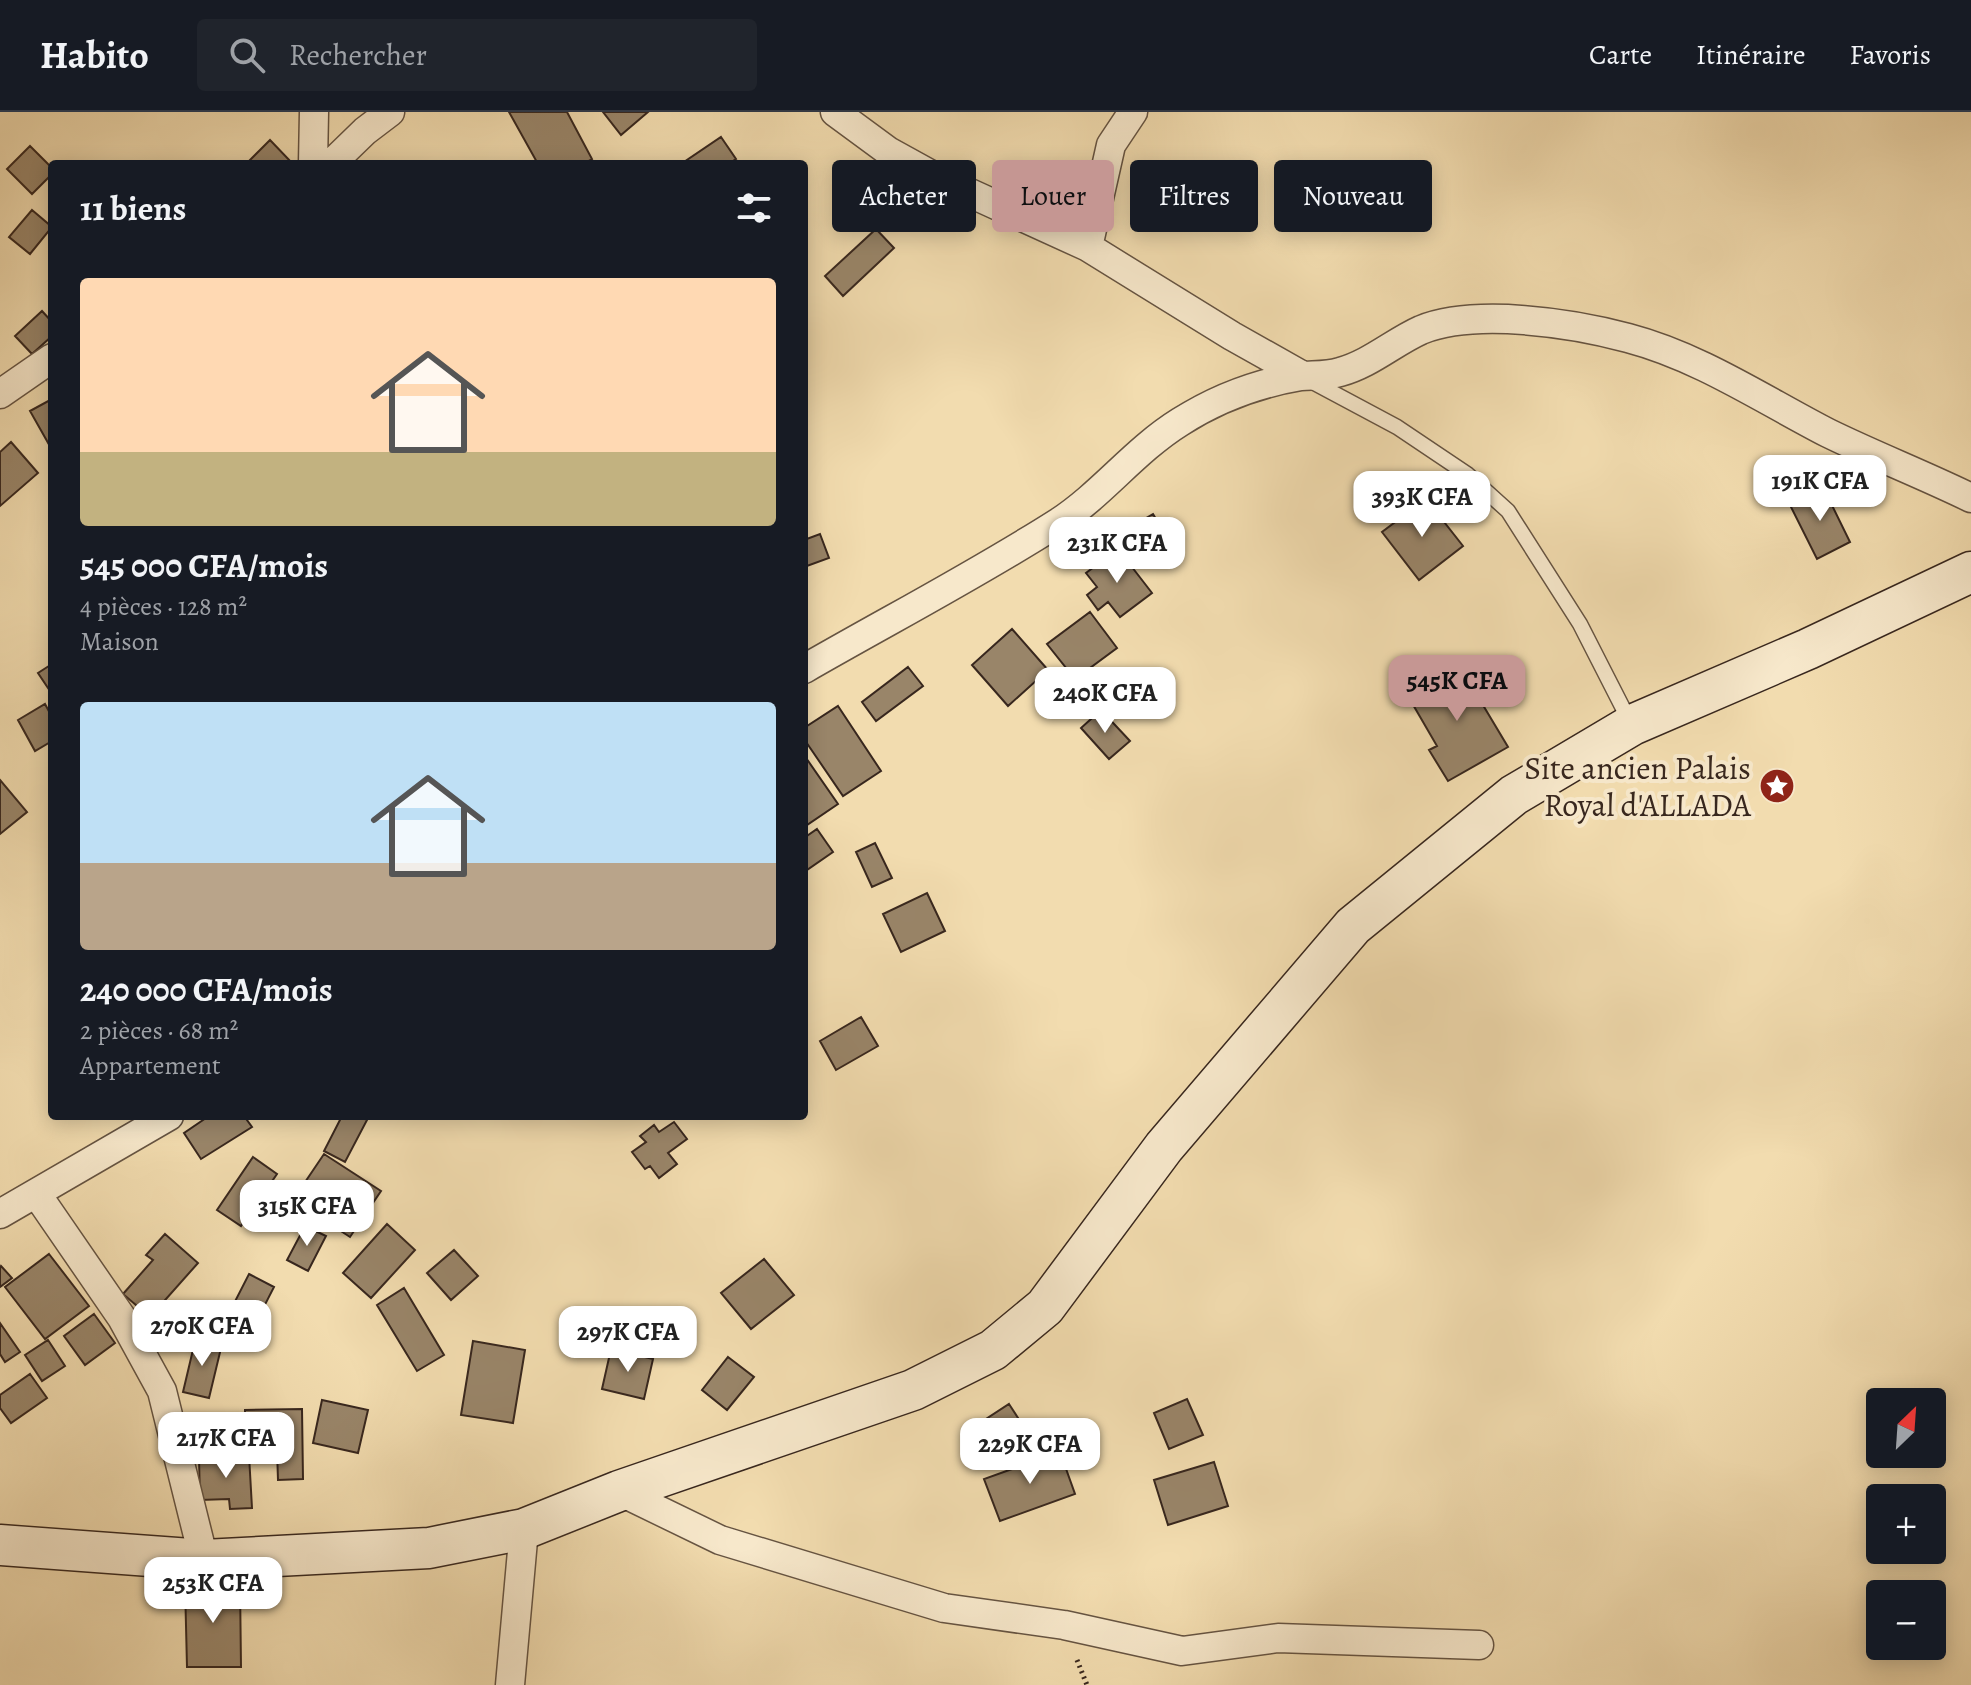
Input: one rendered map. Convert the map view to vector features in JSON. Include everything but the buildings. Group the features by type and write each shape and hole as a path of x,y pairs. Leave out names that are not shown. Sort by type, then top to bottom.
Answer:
{"street":[{"path":"313,160 314,112"},
{"path":"335,160 390,112"},
{"path":"835,112 888,151 937,178 1088,247 1303,376"},
{"path":"1088,247 1111,145 1133,112"},
{"path":"808,667 1063,519 1140,452 1204,408 1264,385 1341,372 1420,331 1440,324 1506,320 1588,329 1666,350 1706,367 1830,433 1971,498"},
{"path":"0,394 48,361"},
{"path":"0,1545 204,1560 429,1548 524,1529 619,1491 913,1390 993,1350 1045,1307 1164,1147 1353,926 1514,795 1632,725 1808,649 1971,572"},
{"path":"0,1214 162,1120"},
{"path":"36,1193 122,1318 162,1391 204,1560"},
{"path":"619,1491 720,1540 944,1608 1064,1625 1182,1651 1278,1638 1479,1645"},
{"path":"510,1685 524,1529"}],"lane":[{"path":"1303,376 1397,427 1467,474 1508,511 1580,624 1632,725"}],"place":[{"name":"Site ancien Palais Royal d'ALLADA","path":"1777,786"}]}
